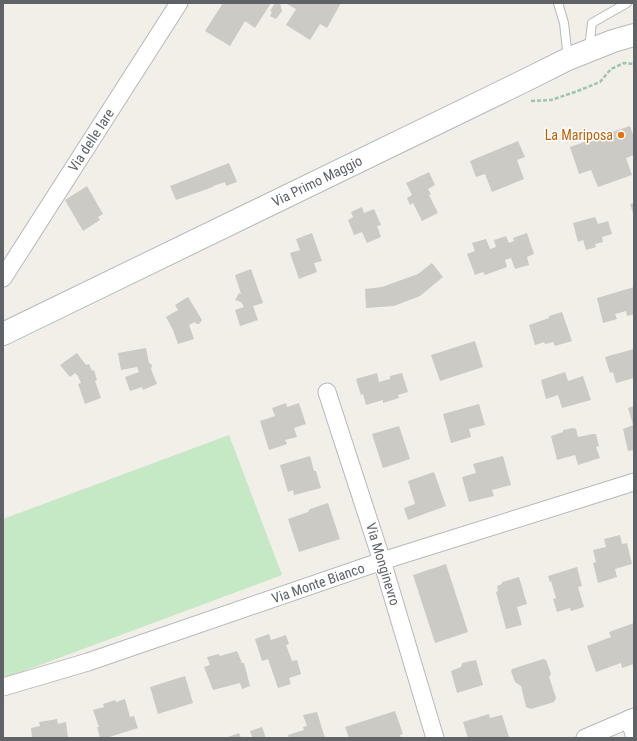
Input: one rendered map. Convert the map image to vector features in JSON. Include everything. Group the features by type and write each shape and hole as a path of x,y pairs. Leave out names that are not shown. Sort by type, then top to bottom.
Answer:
{"street":[{"name":"Via delle Iare","path":"3,278 179,3"},
{"name":"Via Primo Maggio","path":"3,334 568,59 613,41 634,35"},
{"name":"Via Monginevro","path":"327,392 382,561 435,738"},
{"name":"Via Monte Bianco","path":"3,687 88,662 382,561 634,482"},
{"path":"585,738 632,723"}],"lane":[{"path":"558,3 564,23 568,59"},
{"path":"589,50 592,23 626,3"}],"green space":[{"path":"229,435 282,575 5,678 3,672 3,519"}],"building":[{"path":"223,3 271,3 255,28 245,21 230,46 205,31"},
{"path":"275,3 280,3 282,11 276,19 270,16 272,12 270,11"},
{"path":"285,3 341,3 327,28 320,24 310,40 286,25 296,9"},
{"path":"630,126 634,137 634,155 626,158 632,175 598,187 591,170 579,174 570,147 613,134 612,132"},
{"path":"518,141 525,157 517,160 524,179 492,192 485,174 476,177 470,161"},
{"path":"229,163 237,182 226,186 225,182 176,200 170,186"},
{"path":"429,172 435,185 428,189 431,194 429,195 438,213 422,221 413,203 410,205 407,198 412,195 406,183"},
{"path":"87,186 103,214 98,217 100,220 83,231 65,200"},
{"path":"634,203 634,216 630,204"},
{"path":"362,207 364,213 374,209 381,225 377,226 381,237 367,243 362,232 354,235 348,220 353,217 351,212"},
{"path":"595,217 598,224 608,221 612,234 602,237 603,242 595,244 596,247 586,250 583,240 578,242 573,223"},
{"path":"312,233 322,261 314,263 317,272 299,279 290,253 300,250 296,239"},
{"path":"527,233 534,254 527,257 529,265 515,269 511,258 505,260 507,267 485,275 483,272 475,275 467,254 475,251 472,243 486,239 490,249 496,247 494,240 506,236 509,243 514,241 513,238"},
{"path":"432,263 443,277 420,296 394,306 366,308 365,289 382,287 418,274"},
{"path":"251,269 263,303 253,306 258,320 240,326 235,310 244,307 241,302 235,300 239,293 241,294 235,275"},
{"path":"634,287 634,314 627,316 626,311 615,314 617,319 603,323 597,298"},
{"path":"188,297 202,320 199,324 196,324 195,322 189,325 194,339 178,344 166,317 178,310 175,305"},
{"path":"562,312 572,341 555,346 553,342 545,344 544,342 535,345 529,325"},
{"path":"475,341 483,367 440,381 431,355"},
{"path":"146,348 149,363 152,365 151,369 157,384 143,390 142,387 130,391 125,377 139,372 137,367 121,370 118,353"},
{"path":"634,349 634,378 616,383 613,372 610,373 605,357"},
{"path":"77,353 86,365 89,364 92,371 94,370 97,380 95,381 101,398 85,404 78,384 81,383 78,376 75,373 70,377 60,365"},
{"path":"565,372 568,381 583,376 591,400 562,408 558,395 546,399 541,380"},
{"path":"377,373 379,382 390,379 390,376 402,373 408,392 398,395 399,398 383,403 383,400 366,405 356,379"},
{"path":"286,403 287,407 299,403 306,424 294,428 297,437 285,440 287,444 269,450 260,421 275,416 272,408"},
{"path":"479,404 485,425 469,429 471,437 451,443 443,414"},
{"path":"634,406 634,450 628,451 623,429 633,425 628,408"},
{"path":"399,426 410,459 383,468 372,434"},
{"path":"573,428 576,429 578,437 596,434 599,446 596,447 600,458 578,465 575,455 557,460 551,436 563,432 563,430"},
{"path":"310,456 321,488 294,495 293,490 288,492 280,465"},
{"path":"503,456 511,485 492,490 494,496 469,502 462,477 476,473 473,464"},
{"path":"434,472 446,506 408,520 404,508 415,504 408,481"},
{"path":"328,503 340,539 299,552 288,519"},
{"path":"620,535 622,544 627,543 632,564 615,569 617,577 598,583 593,563 596,562 593,550 606,547 604,539"},
{"path":"446,564 468,632 435,643 413,575"},
{"path":"577,567 582,586 578,587 584,607 571,611 570,608 557,612 553,599 556,598 548,576"},
{"path":"519,577 527,604 517,607 522,625 506,629 496,592 498,591 497,586 502,584 502,582"},
{"path":"634,623 634,664 622,668 621,663 596,672 587,646 611,637 609,632"},
{"path":"269,634 271,640 286,635 289,644 286,645 292,661 297,660 301,674 289,678 291,684 278,688 268,659 262,661 255,639"},
{"path":"237,651 242,663 244,663 250,686 242,689 240,683 213,690 204,667 210,665 207,657 219,654 220,656"},
{"path":"543,659 546,660 551,674 549,677 556,698 554,702 531,709 526,707 521,686 515,682 511,671 512,669"},
{"path":"476,660 483,685 457,693 451,671 461,667 462,663"},
{"path":"185,676 193,703 158,714 150,687"},
{"path":"125,699 130,717 134,716 138,728 106,738 100,738 97,727 99,727 93,710 104,707 103,704 115,700 116,702"},
{"path":"395,711 403,734 400,735 401,738 349,738 345,727"},
{"path":"317,712 325,738 289,738 288,735 304,730 303,727 307,726 303,715"},
{"path":"489,714 490,718 502,715 509,737 468,738 463,722"},
{"path":"57,719 58,724 66,722 68,738 32,738 31,728 40,726 39,722"},
{"path":"262,727 266,738 249,738 252,737 250,731"},
{"path":"239,733 241,738 225,738"}],"place":[{"name":"La Mariposa","path":"621,135"}]}
